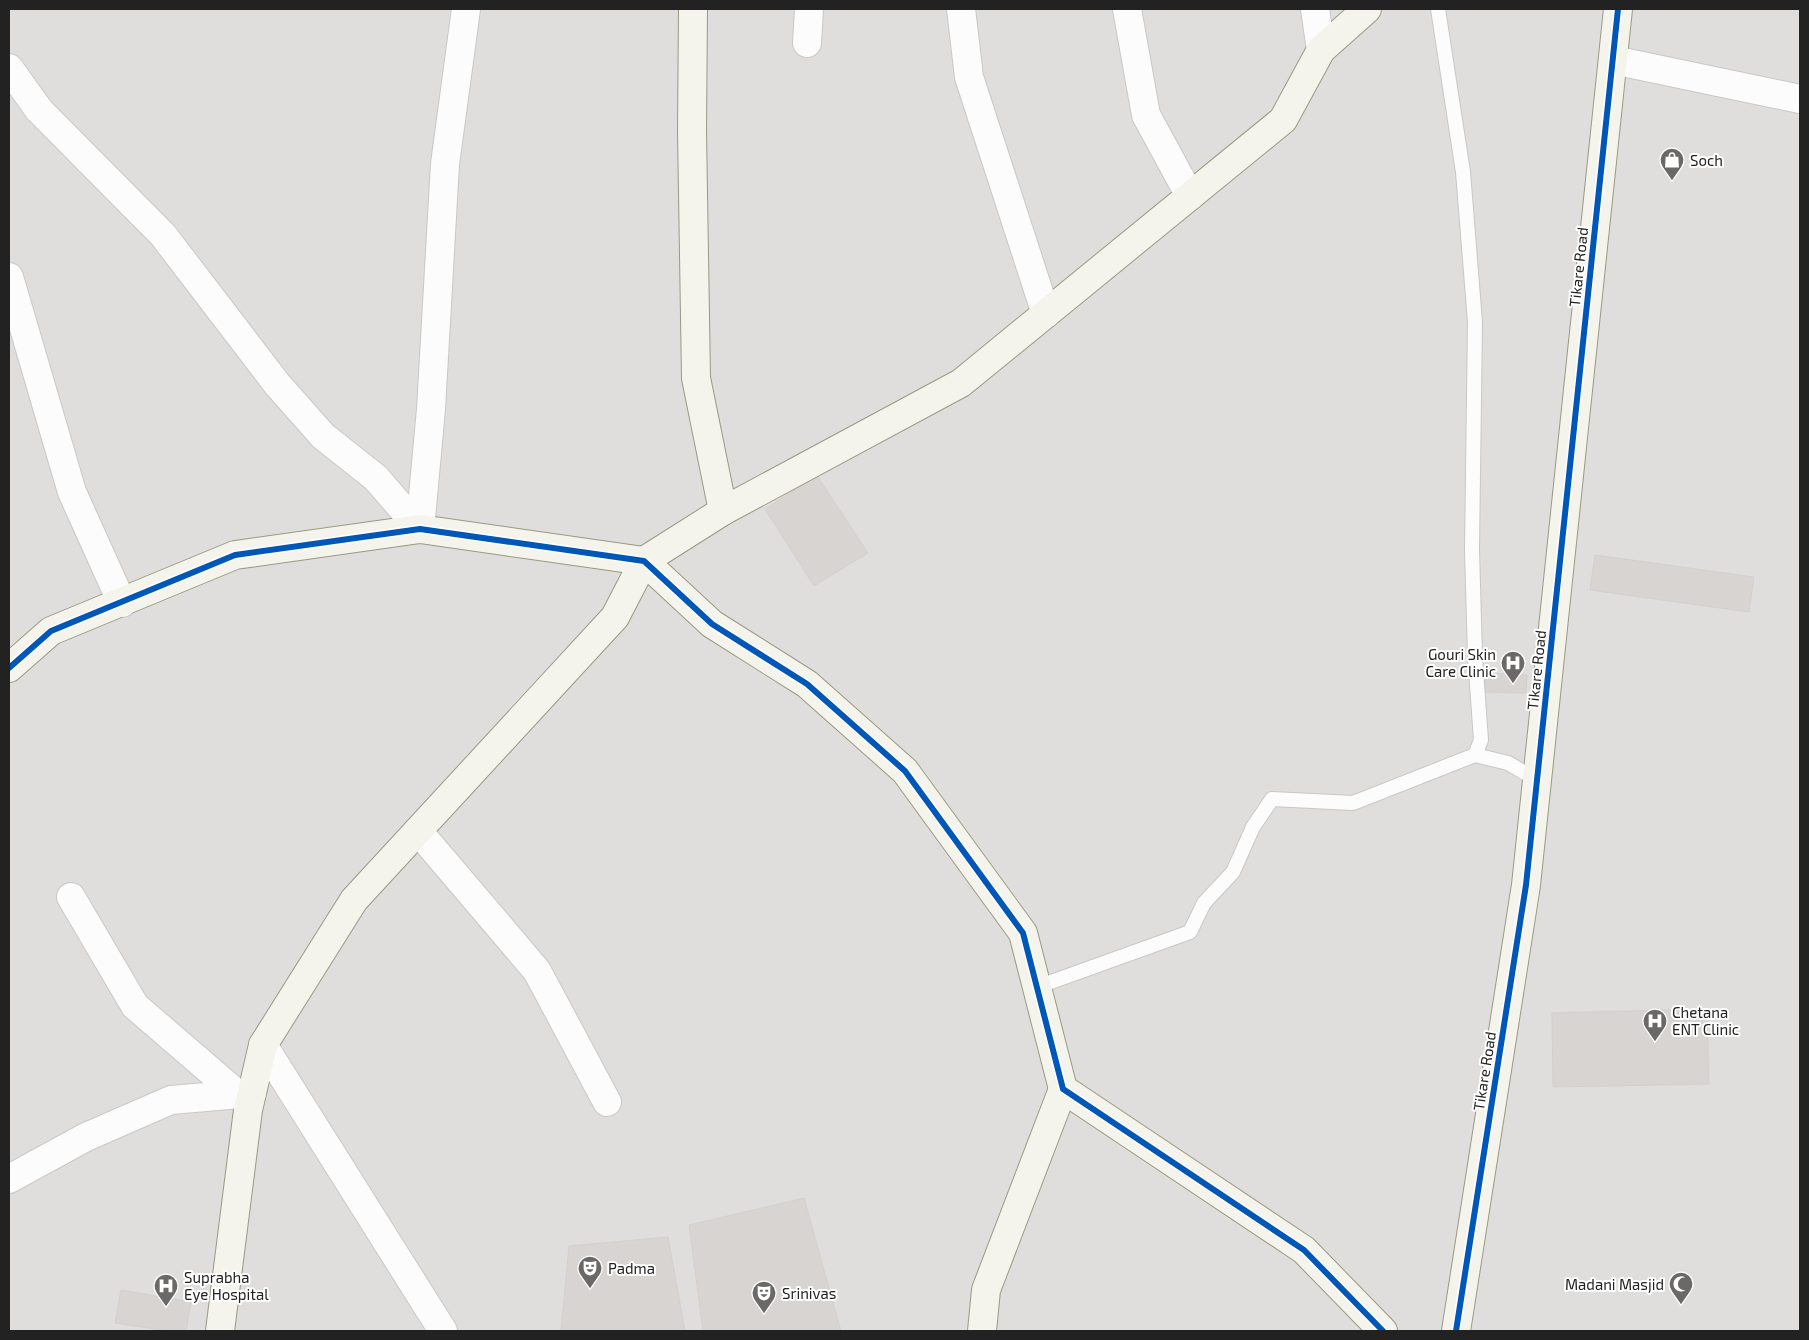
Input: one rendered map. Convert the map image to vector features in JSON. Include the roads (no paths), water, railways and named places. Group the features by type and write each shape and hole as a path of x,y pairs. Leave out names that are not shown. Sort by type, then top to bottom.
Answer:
{"street":[{"path":"420,529 431,409 445,164 466,9"},
{"path":"693,9 692,131 696,378 723,511"},
{"path":"807,43 809,9"},
{"path":"961,9 969,77 1046,314"},
{"path":"1127,9 1146,115 1190,196"},
{"path":"1315,9 1321,50"},
{"path":"220,1331 244,1092 263,1045 354,900 615,617 644,561 723,511 961,383 1283,120 1321,50 1367,9"},
{"name":"Tikare Road","path":"1456,1331 1526,885 1618,9"},
{"path":"1613,60 1800,99"},
{"path":"9,68 39,110 163,236 277,384 303,414 323,436 376,478 420,529"},
{"path":"9,277 72,492 122,602"},
{"path":"9,668 51,631 235,555 420,529 644,561 712,624 807,684 905,771 1023,933 1062,1089 986,1290 982,1331"},
{"path":"418,831 537,971 607,1102"},
{"path":"72,897 134,1006 244,1092"},
{"path":"263,1045 444,1331"},
{"path":"1062,1089 1304,1250 1383,1331"},
{"path":"9,1179 86,1137 171,1100 244,1092"}],"lane":[{"path":"1438,9 1463,172 1475,322 1472,550 1475,657 1480,740 1475,755"},
{"path":"1037,987 1190,932 1204,903 1234,872 1253,827 1272,799 1353,803 1475,755 1508,762 1537,780"}],"place":[{"name":"Soch","path":"1672,181"},
{"name":"Gouri Skin Care Clinic","path":"1513,684"},
{"name":"Chetana ENT Clinic","path":"1655,1042"},
{"name":"Padma","path":"590,1289"},
{"name":"Madani Masjid","path":"1681,1305"},
{"name":"Suprabha Eye Hospital","path":"166,1307"},
{"name":"Srinivas","path":"764,1314"}]}
